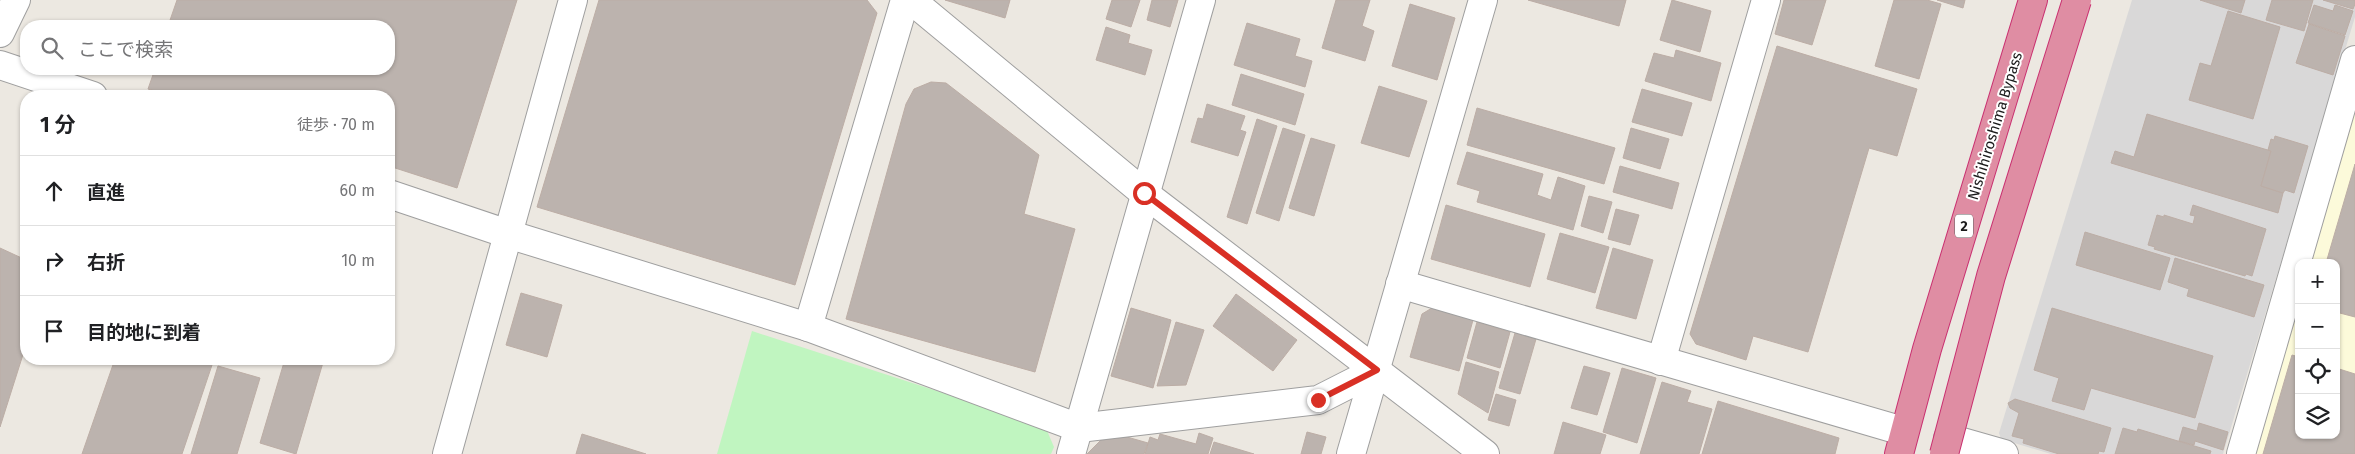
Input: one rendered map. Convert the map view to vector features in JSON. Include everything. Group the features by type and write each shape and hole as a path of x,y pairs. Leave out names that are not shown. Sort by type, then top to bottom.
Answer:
{"highway":[{"name":"Nishihiroshima Bypass","path":"1898,442 2033,0"},
{"path":"1944,454 1989,286 2077,0"}],"street":[{"path":"0,33 16,0"},
{"path":"447,454 573,0"},
{"path":"808,327 905,0"},
{"path":"911,0 1144,193 1484,454"},
{"path":"1071,454 1144,193 1201,0"},
{"path":"1351,454 1484,0"},
{"path":"1661,361 1766,0"},
{"path":"2241,454 2355,60"},
{"path":"0,65 20,72"},
{"path":"30,75 75,90"},
{"path":"395,196 508,234 808,327 1079,428 1318,400 1377,370"},
{"path":"1400,284 1661,361 1898,442"},
{"path":"1955,454 1948,438 2004,454"}],"shaded area":[{"path":"2132,0 2355,0 2355,17 2223,454 2051,454 2001,439 1999,433"},
{"path":"2355,102 2355,454 2252,454 2295,309 2295,439 2340,439 2340,259 2309,259"}],"green space":[{"path":"752,331 1045,426 1054,447 1051,454 717,454"}],"building":[{"path":"177,0 517,0 457,188 395,168 395,90 148,89 153,75 395,75 395,20 170,20"},
{"path":"599,0 867,0 877,13 795,285 537,207"},
{"path":"945,0 1010,0 1005,18"},
{"path":"1112,0 1140,0 1131,27 1106,19"},
{"path":"1152,0 1178,0 1170,27 1147,20"},
{"path":"1336,0 1370,0 1362,26 1374,31 1365,61 1322,48"},
{"path":"1528,0 1626,0 1619,26"},
{"path":"1672,0 1711,11 1700,52 1660,40"},
{"path":"1784,0 1826,0 1812,45 1775,34"},
{"path":"1894,0 1927,0 1941,4 1919,79 1875,66"},
{"path":"1937,0 1965,0 1963,8"},
{"path":"2200,0 2245,0 2241,13"},
{"path":"2272,0 2313,0 2304,31 2266,20"},
{"path":"2323,0 2355,0 2355,4 2353,9"},
{"path":"1410,4 1455,18 1437,80 1392,66"},
{"path":"2314,5 2333,11 2335,5 2353,11 2345,35 2308,23"},
{"path":"2228,11 2280,27 2253,119 2189,100 2200,63 2211,66"},
{"path":"1247,23 1300,39 1295,56 1312,61 1305,87 1234,65"},
{"path":"2309,24 2345,36 2333,75 2296,63"},
{"path":"1106,27 1130,35 1128,43 1152,50 1145,75 1096,60"},
{"path":"1777,46 1917,89 1897,156 1869,148 1808,352 1753,336 1746,360 1696,344 1690,334"},
{"path":"1676,50 1721,63 1711,101 1645,81 1654,53 1674,58"},
{"path":"1241,74 1304,94 1295,125 1232,105"},
{"path":"931,82 946,83 1039,155 1024,214 1075,229 1035,372 846,319 906,104 914,89"},
{"path":"1379,86 1427,101 1409,157 1361,143"},
{"path":"1642,89 1692,103 1682,136 1632,122"},
{"path":"1207,104 1245,116 1240,130 1246,132 1238,156 1191,142 1198,118 1203,119"},
{"path":"1477,108 1615,148 1604,184 1467,145"},
{"path":"2147,114 2271,151 2261,186 2283,193 2278,213 2111,163 2115,151 2134,157"},
{"path":"1257,119 1277,126 1247,224 1227,217"},
{"path":"1283,128 1305,135 1279,221 1256,213"},
{"path":"1631,128 1669,139 1660,169 1623,158"},
{"path":"2275,136 2308,146 2294,193 2285,190 2283,193 2261,186 2271,151 2268,150 2271,139 2274,140"},
{"path":"1311,138 1335,145 1314,216 1289,208"},
{"path":"1467,152 1543,174 1537,195 1551,200 1558,177 1585,186 1573,230 1477,202 1480,191 1457,184"},
{"path":"2355,164 2355,317 2340,313 2340,259 2327,259"},
{"path":"1620,166 1679,183 1672,209 1613,192"},
{"path":"1589,196 1612,202 1603,233 1581,226"},
{"path":"1446,205 1545,234 1530,287 1431,259"},
{"path":"2193,205 2266,229 2252,276 2246,274 2245,276 2154,249 2155,247 2148,245 2157,215 2164,217 2164,215 2193,224 2195,216 2190,215"},
{"path":"1616,209 1639,215 1630,245 1608,239"},
{"path":"2085,232 2170,258 2160,290 2076,265"},
{"path":"1560,233 1609,247 1595,293 1547,279"},
{"path":"0,248 20,257 20,364 0,427"},
{"path":"1613,248 1653,260 1636,319 1596,308"},
{"path":"2175,258 2264,285 2254,317 2187,296 2189,289 2168,282"},
{"path":"521,293 562,305 547,357 506,345"},
{"path":"1236,294 1297,340 1273,371 1213,326"},
{"path":"1131,308 1171,320 1153,388 1111,376"},
{"path":"1432,308 1473,320 1459,371 1410,357 1422,314"},
{"path":"2052,308 2213,356 2195,418 2091,388 2084,410 2052,401 2059,378 2034,370"},
{"path":"1176,322 1204,330 1186,385 1157,386"},
{"path":"1477,322 1510,332 1500,368 1467,358"},
{"path":"1515,333 1536,339 1520,394 1499,388"},
{"path":"2292,355 2295,356 2295,439 2340,439 2340,369 2355,374 2355,454 2263,454"},
{"path":"1466,362 1499,372 1488,413 1458,394"},
{"path":"113,365 212,365 182,454 82,454"},
{"path":"283,365 322,365 296,454 260,443"},
{"path":"218,366 260,378 237,454 191,454"},
{"path":"1584,366 1610,373 1597,415 1571,408"},
{"path":"1622,368 1656,378 1637,443 1603,432"},
{"path":"1662,382 1691,391 1687,402 1712,409 1699,454 1640,454"},
{"path":"1496,394 1516,400 1509,426 1488,420"},
{"path":"2015,399 2111,428 2104,452 2099,451 2098,454 2059,454 2023,443 2024,439 2012,436 2019,413 2010,408 2008,403"},
{"path":"1718,401 1839,438 1835,454 1702,454"},
{"path":"1563,422 1606,435 1600,454 1554,454"},
{"path":"2199,423 2228,432 2223,450 2195,441 2194,445 2179,441 2183,427 2197,431"},
{"path":"2123,428 2137,432 2138,429 2211,451 2210,454 2115,454"},
{"path":"1307,432 1326,437 1321,454 1301,454"},
{"path":"1199,433 1213,438 1208,454 1145,454 1150,437 1158,440 1160,434 1196,444"},
{"path":"582,434 646,454 576,454"},
{"path":"1127,437 1148,443 1144,454 1087,454 1101,440"},
{"path":"1214,442 1254,454 1210,454"}],"route":[{"path":"1144,193 1377,370 1318,400"}]}
